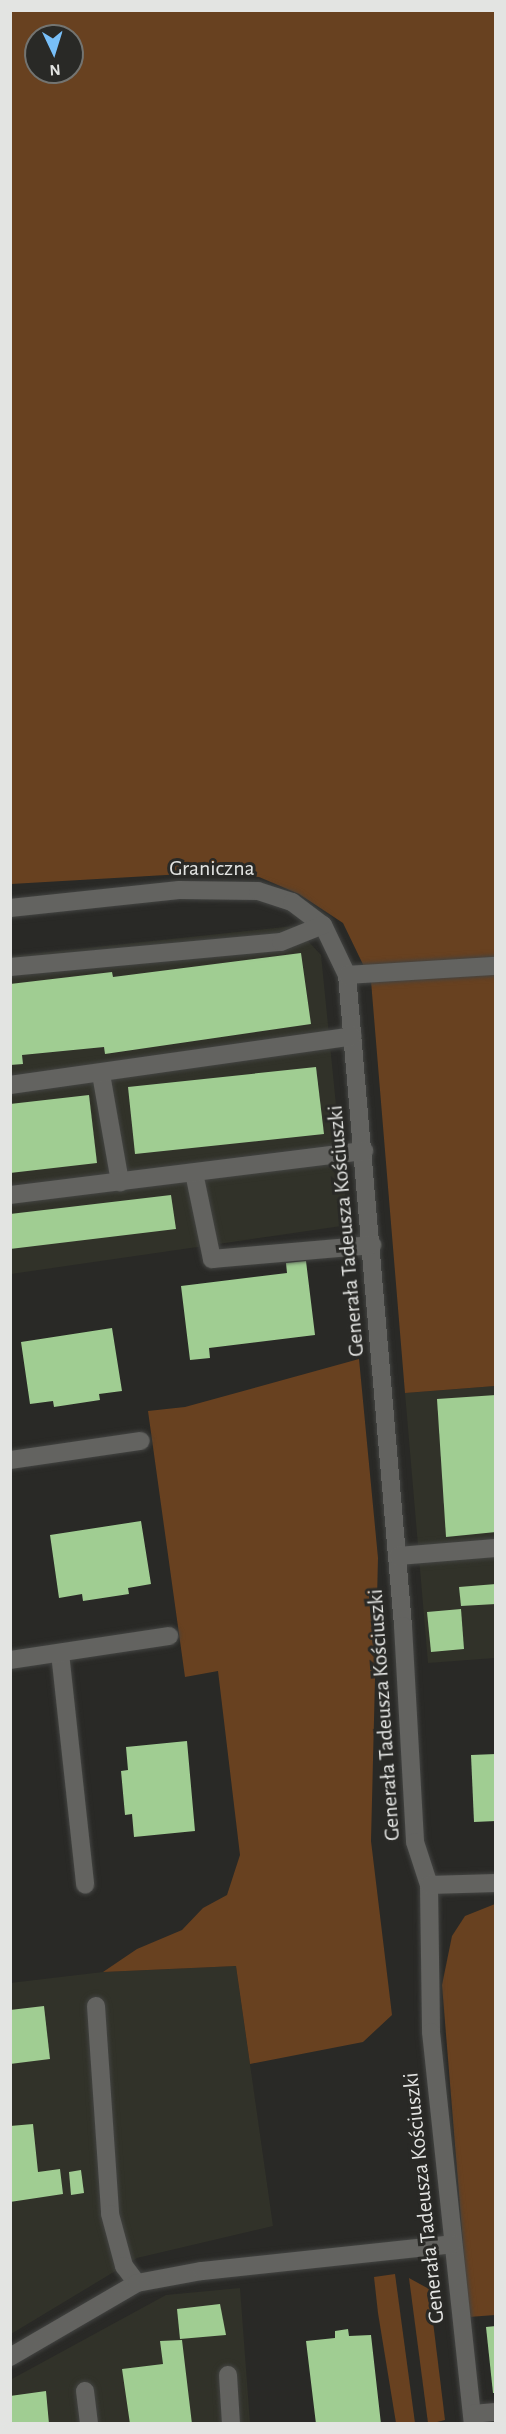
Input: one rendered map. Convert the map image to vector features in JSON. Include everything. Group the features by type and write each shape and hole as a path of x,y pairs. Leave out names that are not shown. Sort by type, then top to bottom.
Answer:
{"street":[{"name":"Graniczna","path":"10,908 220,888 258,891 292,902 323,925 347,975 353,1036"},
{"path":"10,967 281,942 323,925"},
{"path":"347,975 495,966"},
{"path":"10,1085 101,1074 353,1036"},
{"name":"Generała Tadeusza Kościuszki","path":"353,1036 398,1556 415,1842 429,1885 431,2032 472,2419"},
{"path":"101,1074 120,1182"},
{"path":"10,1195 364,1151"},
{"path":"194,1173 212,1259 372,1245"},
{"path":"10,1460 141,1441"},
{"path":"398,1556 495,1548"},
{"path":"10,1660 169,1636"},
{"path":"60,1653 85,1885"},
{"path":"429,1885 495,1883"},
{"path":"96,2006 110,2214 124,2266 137,2283"},
{"path":"10,2357 137,2283 202,2271 453,2244"},
{"path":"228,2375 231,2424"},
{"path":"86,2391 89,2424"},
{"path":"472,2419 495,2412"}],"shaded area":[{"path":"11,11 495,11 495,1386 405,1393 371,981 343,923 299,894 259,877 218,872 11,884"},
{"path":"294,926 321,955 348,1225 11,1274 11,956"},
{"path":"359,1359 378,1558 371,1841 392,2015 363,2042 250,2064 236,1966 103,1972 137,1949 182,1930 203,1908 227,1895 240,1855 218,1671 185,1677 148,1411 185,1407"},
{"path":"495,1386 495,1658 428,1663 405,1393"},
{"path":"495,1904 495,2315 469,2317 442,1985 452,1936 465,1916"},
{"path":"236,1966 273,2226 137,2258 11,2334 10,1983 103,1972"},
{"path":"395,2274 415,2423 396,2423 378,2313 374,2277"},
{"path":"409,2278 429,2289 445,2420 433,2423 428,2423"},
{"path":"240,2288 250,2423 11,2423 10,2380 166,2295"}],"building":[{"path":"301,953 311,1024 105,1054 104,1047 22,1055 23,1064 10,1065 10,984 112,972 113,977"},
{"path":"316,1067 324,1134 135,1154 128,1087"},
{"path":"89,1095 97,1163 10,1173 10,1104"},
{"path":"171,1195 176,1229 10,1249 10,1214"},
{"path":"306,1261 315,1335 209,1348 210,1358 190,1360 181,1286 287,1273 286,1263"},
{"path":"112,1328 122,1391 99,1394 100,1400 54,1407 53,1401 30,1404 21,1342"},
{"path":"496,1395 496,1532 446,1537 437,1399"},
{"path":"141,1521 151,1584 128,1588 129,1594 83,1601 82,1594 59,1598 50,1535"},
{"path":"496,1584 496,1604 461,1606 459,1587"},
{"path":"461,1609 464,1649 431,1652 427,1612"},
{"path":"187,1741 195,1831 134,1837 132,1814 125,1815 121,1771 128,1770 126,1747"},
{"path":"496,1754 496,1821 474,1822 471,1755"},
{"path":"44,2006 50,2059 10,2064 10,2010"},
{"path":"33,2124 38,2172 60,2169 63,2194 10,2202 10,2126"},
{"path":"81,2170 84,2193 71,2195 69,2172"},
{"path":"220,2304 226,2335 180,2339 177,2309"},
{"path":"496,2326 496,2393 493,2393 486,2327"},
{"path":"348,2329 349,2336 371,2335 381,2424 316,2424 306,2341 335,2338 335,2331"},
{"path":"182,2340 192,2424 130,2424 122,2369 163,2364 160,2341"},
{"path":"46,2391 49,2424 10,2424 10,2396"}]}
